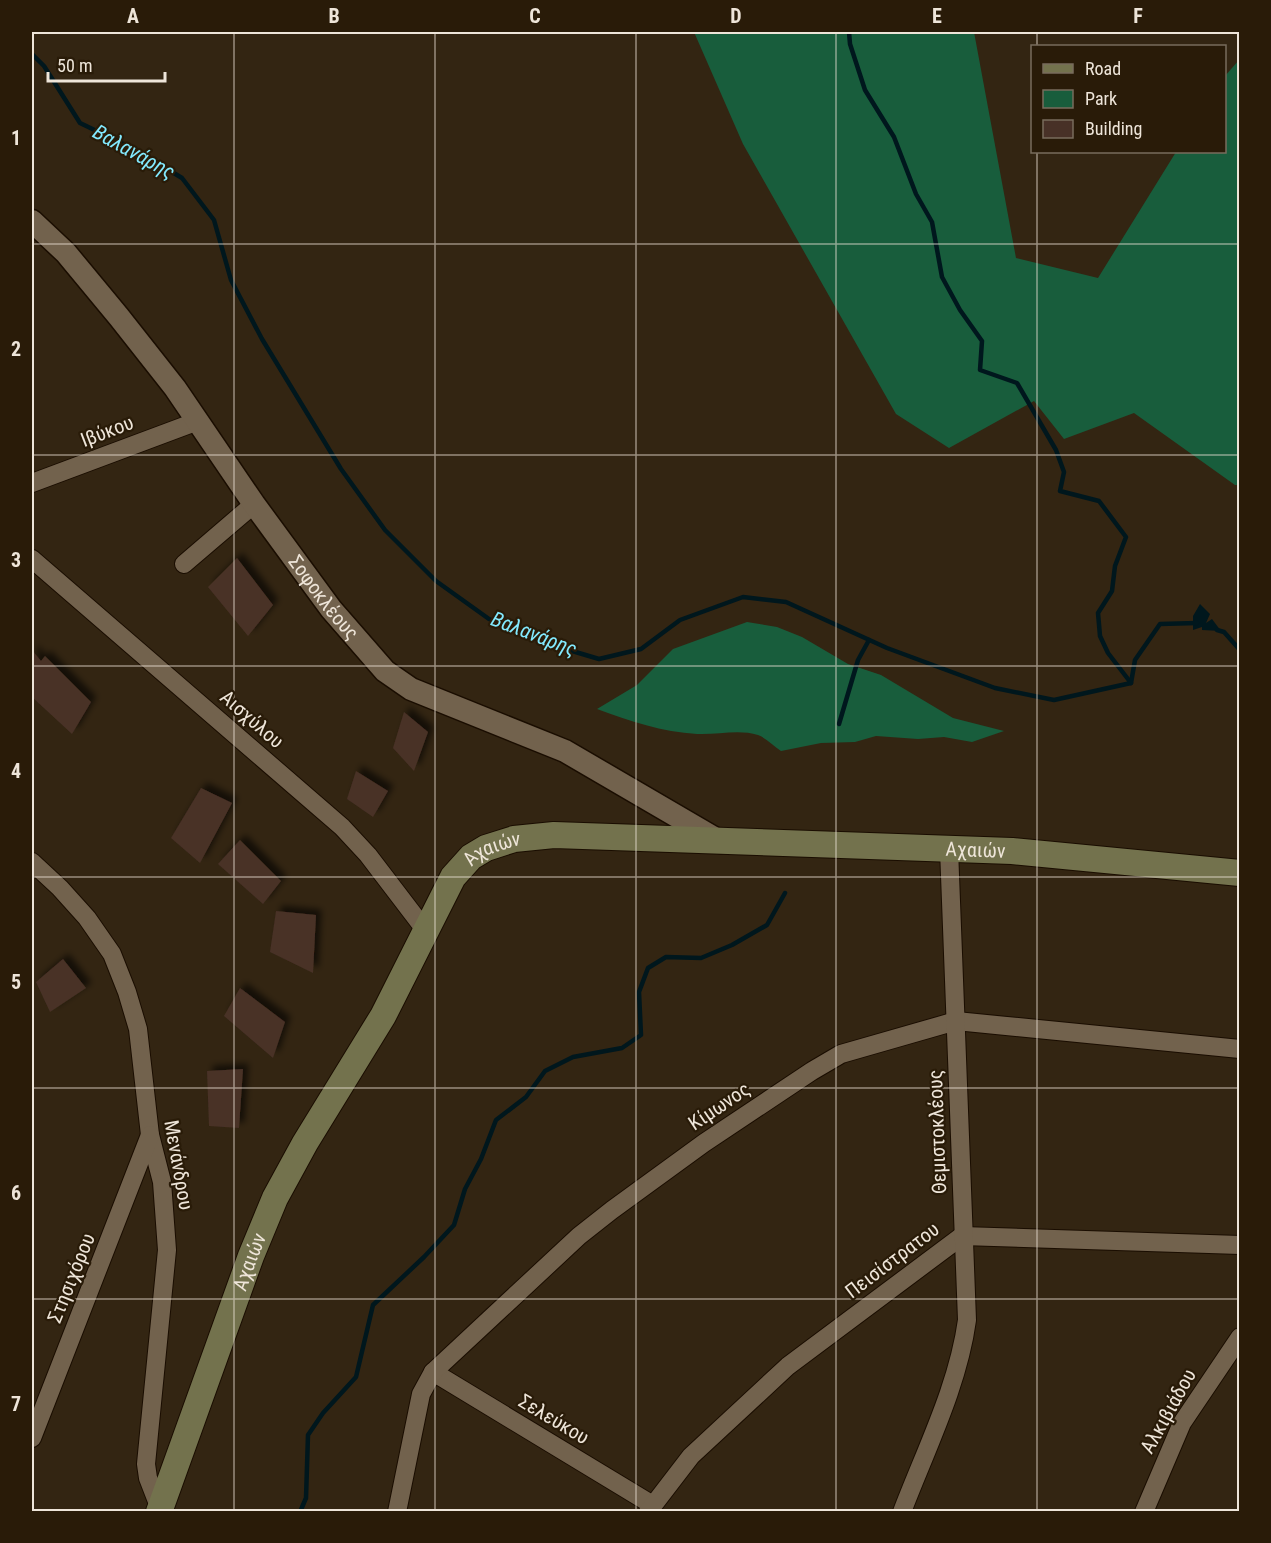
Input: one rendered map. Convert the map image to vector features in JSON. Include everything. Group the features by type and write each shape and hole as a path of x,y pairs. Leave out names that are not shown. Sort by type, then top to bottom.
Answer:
{"main road":[{"name":"Αχαιών","path":"159,1510 247,1267 275,1198 305,1143 383,1016 453,877 464,863 486,848 505,841 554,836 949,849 1032,853 1239,873"}],"street":[{"name":"Σοφοκλέους","path":"32,221 75,262 198,421 254,504 331,609 365,651 393,678 421,693 565,751 722,843"},
{"name":"Ιβύκου","path":"32,483 198,421"},
{"path":"184,564 254,504"},
{"name":"Αισχύλου","path":"32,559 342,827 364,850 426,931"},
{"name":"Θεμιστοκλέους","path":"902,1512 963,1350 967,1320 949,849"},
{"name":"Μενάνδρου","path":"32,862 67,895 112,954 138,1029 150,1135 162,1182 166,1227 167,1250 146,1464 148,1478 159,1510"},
{"name":"Κίμωνος","path":"397,1512 421,1394 433,1372 598,1221 704,1143 841,1054 956,1021 1239,1049"},
{"name":"Στησιχόρου","path":"32,1438 150,1135"},
{"name":"Πεισίστρατου","path":"650,1508 691,1456 788,1366 962,1236 1239,1245"},
{"name":"Αλκιβιάδου","path":"1144,1512 1182,1423 1239,1337"},
{"name":"Σελεύκου","path":"433,1372 650,1508"}],"green space":[{"path":"694,32 974,32 1016,258 1098,278 1175,153 1226,153 1226,75 1239,60 1239,485 1235,485 1134,413 1064,439 1034,401 949,448 896,414 743,144"},
{"path":"747,622 777,627 802,637 848,664 881,675 953,718 1004,731 972,742 944,737 918,739 876,736 855,742 821,743 781,751 764,738 751,733 697,734 671,731 634,722 597,709 637,685 673,649"}],"water":[{"path":"1200,604 1210,614 1206,623 1212,619 1221,631 1202,630 1202,627 1193,630 1193,616"}],"building":[{"path":"237,558 273,605 248,636 208,587"},
{"path":"32,650 41,661 45,656 91,702 72,734 32,697"},
{"path":"404,712 428,732 414,771 393,748"},
{"path":"356,771 388,791 373,817 347,799"},
{"path":"201,788 232,803 200,863 171,838"},
{"path":"240,840 281,881 263,904 218,864"},
{"path":"276,911 316,915 313,973 270,952"},
{"path":"63,959 86,988 50,1012 36,982"},
{"path":"240,988 285,1022 273,1058 224,1016"},
{"path":"243,1069 239,1128 209,1126 207,1071"}],"waterway":[{"path":"849,32 850,44 865,90 894,137 916,194 932,222 942,277 960,310 982,341 980,370 1017,383 1056,450 1064,472 1060,491 1099,501 1126,537 1115,566 1112,591 1098,613 1100,636 1108,653 1131,683"},
{"name":"Βαλανάρης","path":"32,54 44,66 80,123 136,150 182,178 214,220 231,280 262,339 341,469 385,530 436,581 489,619 552,645 599,659 641,649 680,620 743,597 786,602 887,648 995,688 1054,700 1131,683 1135,660 1160,624 1197,623"},
{"name":"Βαλανάρης","path":"1217,630 1224,632 1240,650"},
{"path":"839,724 858,660 869,640"},
{"path":"300,1512 306,1498 308,1435 323,1413 356,1377 373,1305 454,1225 465,1189 481,1159 496,1120 526,1097 545,1071 573,1057 622,1048 641,1035 639,992 648,968 666,957 701,958 732,945 767,925 785,893"}]}
